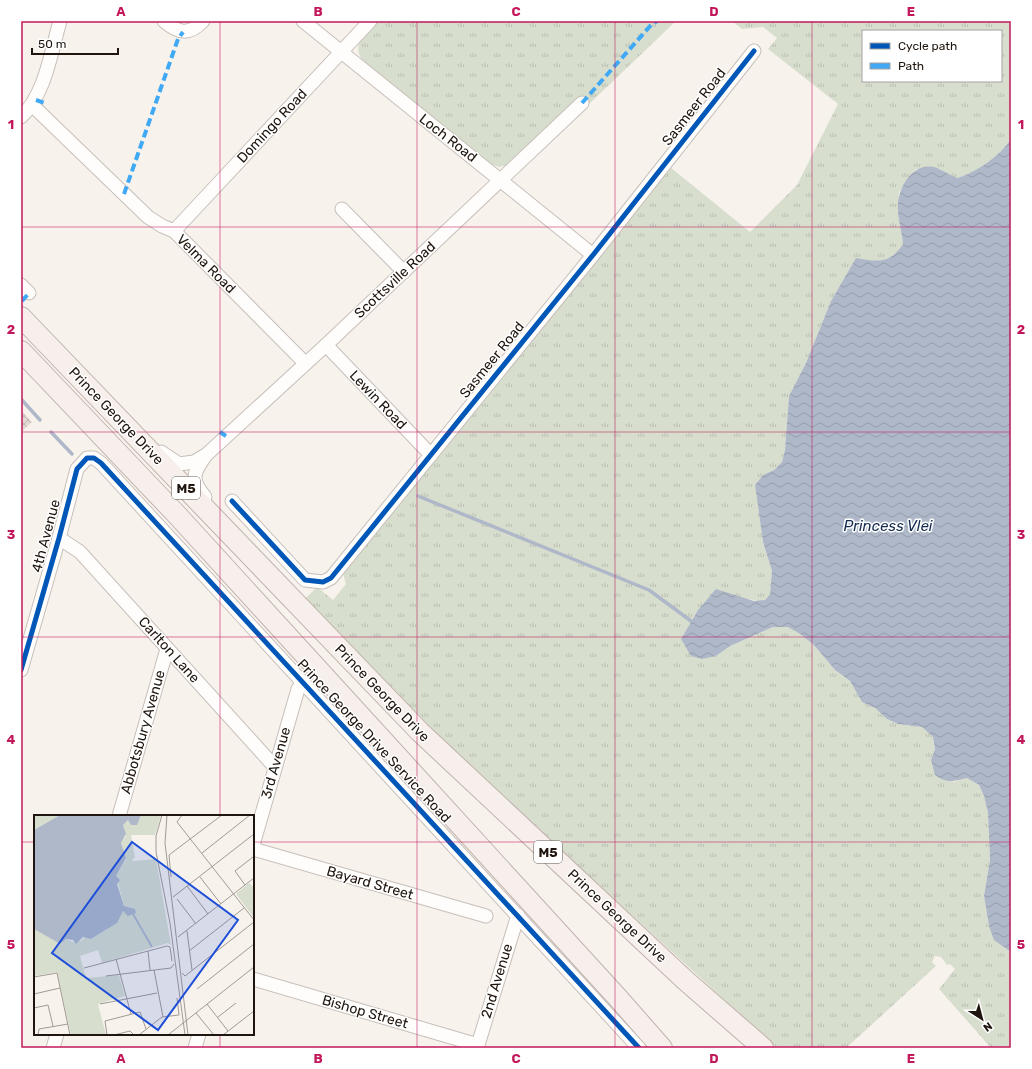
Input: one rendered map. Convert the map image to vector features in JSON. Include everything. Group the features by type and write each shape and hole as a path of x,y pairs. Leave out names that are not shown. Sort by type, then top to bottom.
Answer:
{"main road":[{"name":"Prince George Drive","path":"21,317 251,555 396,708 459,770 685,980 763,1048"},
{"name":"Prince George Drive","path":"21,351 168,505 662,1048"}],"street":[{"path":"21,117 32,106 39,93 60,21"},
{"path":"164,21 170,27 183,32 194,30 203,21"},
{"name":"Loch Road","path":"303,21 593,255"},
{"name":"Domingo Road","path":"174,231 370,21"},
{"name":"Sasmeer Road","path":"232,501 301,577 309,582 323,582 331,578 593,255 754,51"},
{"name":"Scottsville Road","path":"251,555 196,484 195,473 206,455 404,272 582,103"},
{"name":"Velma Road","path":"32,106 148,217 162,226 174,231 305,363"},
{"path":"342,209 404,272"},
{"name":"Lewin Road","path":"326,345 431,455"},
{"name":"Scottsville Road","path":"120,421 148,439 174,462 185,464 206,455"},
{"name":"4th Avenue","path":"21,670 59,538 76,469 87,458"},
{"name":"Prince George Drive Service Road","path":"87,458 94,458 101,463 639,1048"},
{"name":"Carlton Lane","path":"59,538 80,552 274,766"},
{"name":"Abbotsbury Avenue","path":"119,815 167,649"},
{"name":"3rd Avenue","path":"254,841 274,766 298,689 303,682"},
{"name":"Bayard Street","path":"254,849 486,916"},
{"name":"2nd Avenue","path":"477,1047 518,915"},
{"name":"Bishop Street","path":"254,979 477,1047"},
{"path":"53,1048 57,1035"},
{"path":"195,1048 199,1035"}],"green space":[{"path":"377,21 676,21 588,105 507,165 499,167 490,164 363,61 359,55 359,44 364,34"},
{"path":"732,21 1011,21 1011,139 1001,151 987,163 964,176 957,178 937,168 916,169 899,192 898,206 903,244 893,255 882,260 870,261 856,259 831,301 806,363 789,396 785,450 782,462 774,470 763,475 755,485 763,542 772,571 770,594 765,600 759,601 742,598 698,610 681,639 716,656 730,646 773,627 788,627 814,645 835,670 850,681 862,702 875,708 887,719 898,724 922,727 933,737 935,749 931,760 954,782 967,778 979,785 984,796 988,813 990,860 984,896 989,926 1005,948 1011,952 1011,1048 991,1048 939,989 955,969 950,964 947,965 941,957 935,956 932,962 936,966 846,1048 777,1048 470,767 387,686 306,598 317,587 333,600 346,584 343,573 670,167 750,232 797,185 838,104 768,49 777,38 763,27 742,29"}],"water":[{"name":"Princess Vlei","path":"1011,139 1011,952 994,940 989,926 984,896 990,860 988,813 984,796 979,785 967,778 946,781 935,775 931,760 935,749 933,737 922,727 898,724 887,719 875,708 862,702 850,681 835,670 814,645 788,627 773,627 730,646 716,656 702,659 691,656 681,639 698,610 716,589 754,601 765,600 770,594 772,571 763,542 755,485 763,475 774,470 782,462 785,450 789,396 806,363 831,301 856,258 877,261 882,260 893,255 903,244 898,214 898,204 901,189 905,182 915,171 929,166 937,168 957,178 964,176 987,163 1007,145"}],"building":[{"path":"21,410 32,422 21,432"}],"waterway":[{"path":"21,399 40,420"},
{"path":"51,432 72,454"},
{"path":"418,496 649,590 691,621"}],"marked path":[{"path":"582,103 651,25 657,21"},
{"path":"124,194 178,39 183,32"},
{"path":"36,100 45,103"},
{"path":"22,301 29,293"},
{"path":"220,432 226,436"}],"cycle path":[{"path":"232,501 305,580 323,582 331,578 593,255 754,51"},
{"path":"21,670 77,469 87,458 94,458 101,463 639,1048"}]}
